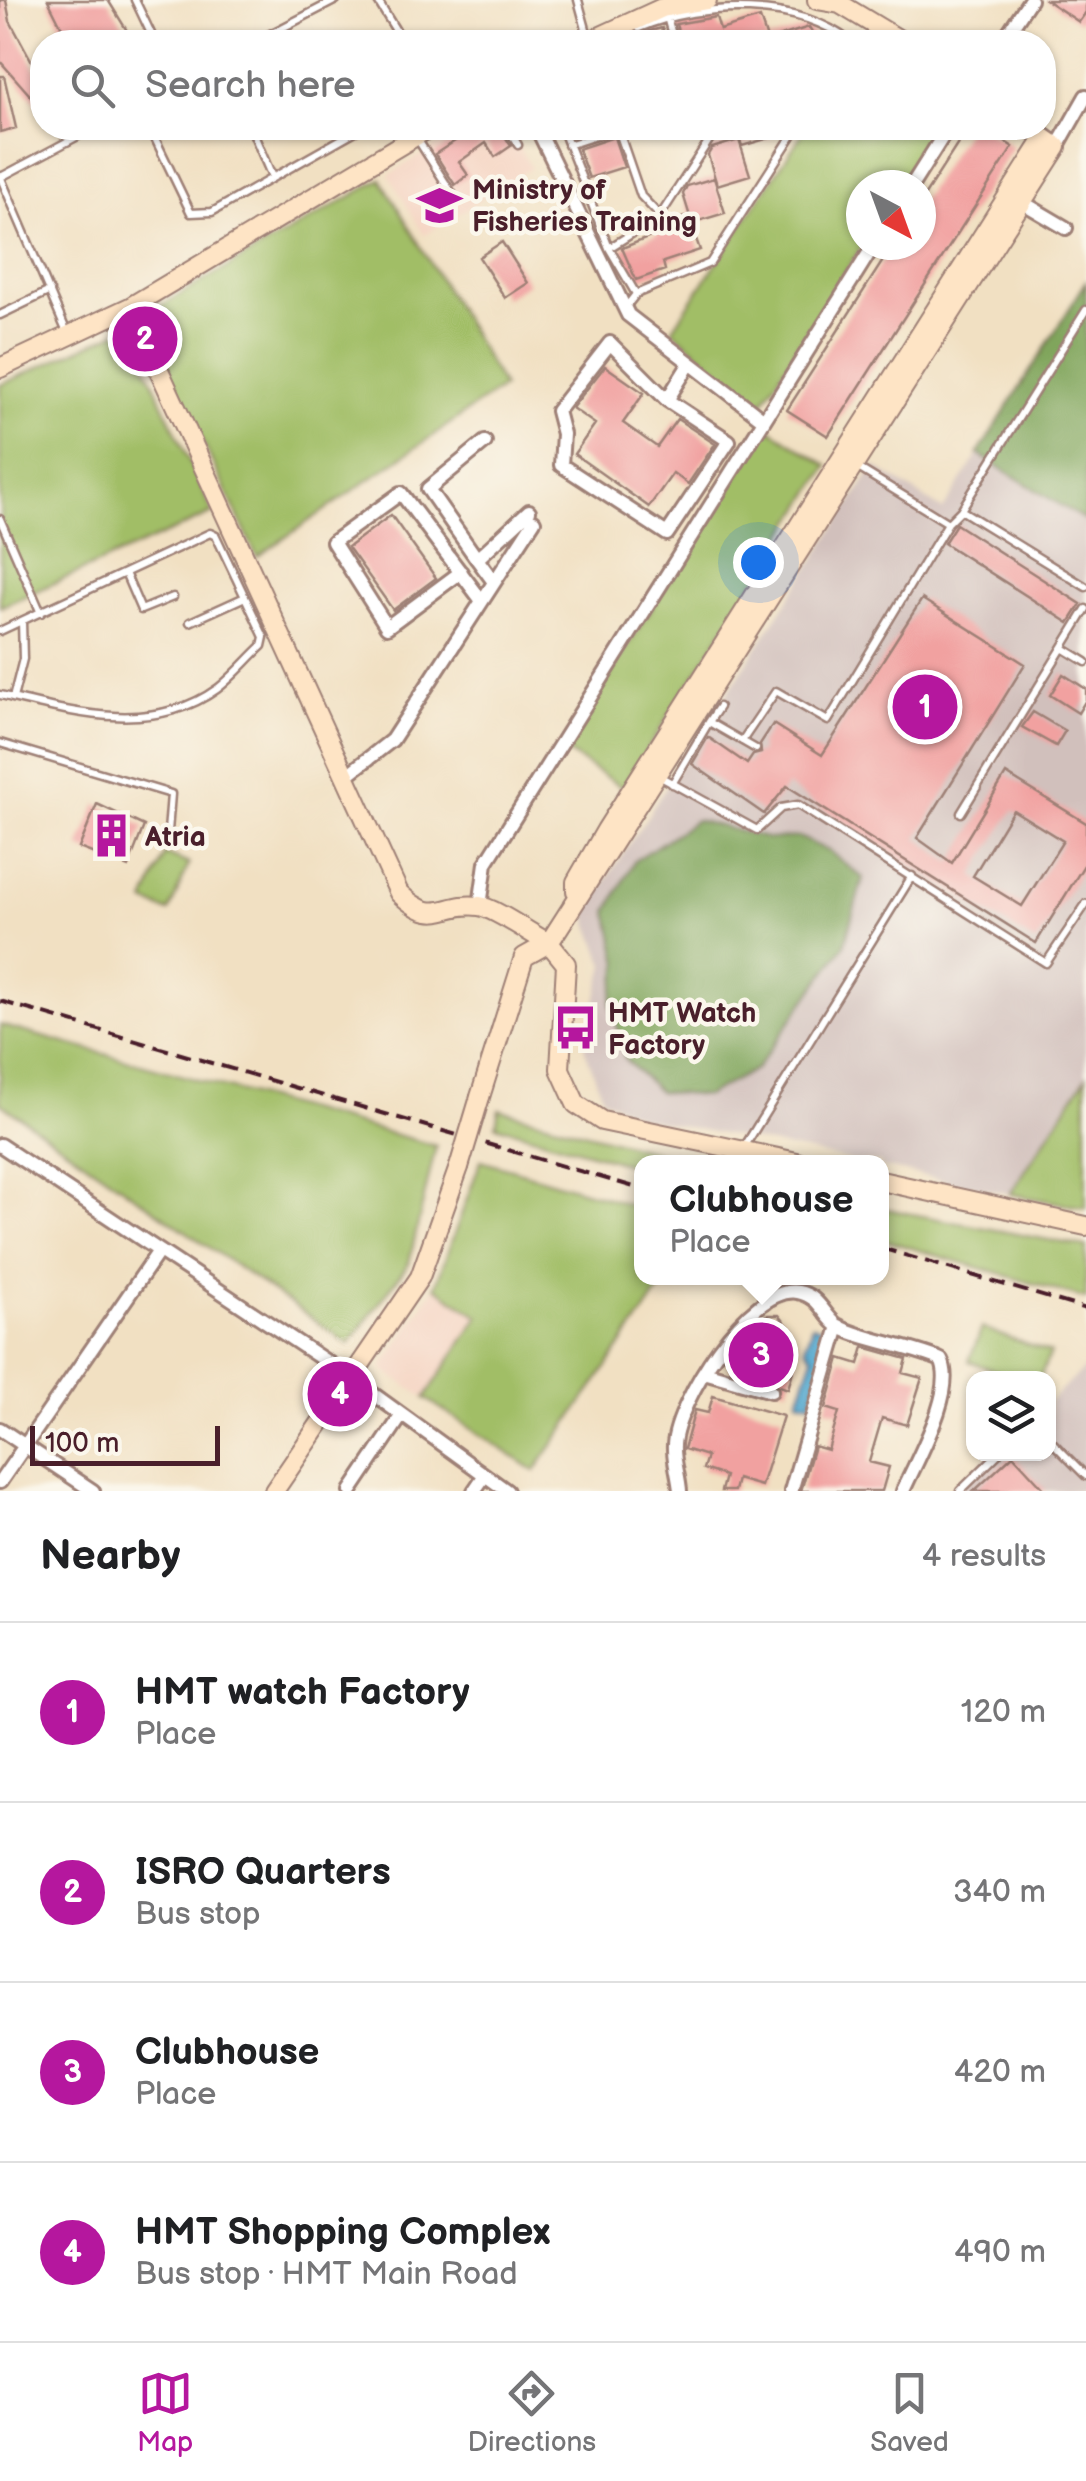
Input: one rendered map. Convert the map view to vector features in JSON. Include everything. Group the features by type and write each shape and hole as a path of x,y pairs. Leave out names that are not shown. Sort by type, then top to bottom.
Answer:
{"street":[{"path":"615,30 662,8 707,0"},
{"path":"816,0 840,4 884,30"},
{"path":"1010,30 1030,0"},
{"path":"1056,126 1086,96"},
{"path":"0,368 130,307 409,140"},
{"path":"543,140 625,308 764,420"},
{"path":"921,170 940,140"},
{"path":"575,897 576,882 606,830 945,307 1022,202 1043,140"},
{"path":"274,1491 420,1276 459,1167 524,957 549,943 575,897 587,887 665,779 1043,140"},
{"path":"1022,202 1066,228"},
{"path":"480,906 486,863 865,260"},
{"path":"130,307 400,893 414,908 439,914 480,906 549,943 566,964 560,1069 576,1104 602,1121 765,1155"},
{"path":"610,343 666,400 730,441 667,534 560,465 563,434 557,411 610,343"},
{"path":"666,400 690,363"},
{"path":"485,442 428,488 494,582"},
{"path":"461,572 387,626 334,542 401,493 461,572 482,601"},
{"path":"346,776 392,740 532,516 477,559"},
{"path":"0,1145 351,1378 506,1491"},
{"path":"889,1183 1086,1226"},
{"path":"0,1482 159,1250"},
{"path":"680,1491 674,1445 690,1394 752,1310 784,1293 799,1292 816,1300 838,1326 917,1348 941,1360 948,1372 944,1395 903,1491"},
{"path":"791,1491 838,1326"},
{"path":"704,1372 770,1391"},
{"path":"351,1491 402,1415"},
{"path":"0,1429 94,1491"},
{"path":"474,1491 485,1475"}],"lane":[{"path":"134,0 148,30"},
{"path":"278,30 336,0"},
{"path":"376,0 395,30"},
{"path":"578,0 586,30"},
{"path":"637,30 667,16 762,2 810,16 832,30"},
{"path":"667,16 671,30"},
{"path":"68,336 0,176 70,140"},
{"path":"156,140 190,214 212,212 339,140"},
{"path":"256,140 272,177"},
{"path":"426,140 457,202"},
{"path":"515,140 518,145"},
{"path":"566,140 609,248 636,294"},
{"path":"568,145 583,140"},
{"path":"623,140 641,196 660,216"},
{"path":"609,248 660,216 709,140"},
{"path":"625,308 636,294 710,263 789,140"},
{"path":"0,315 50,292"},
{"path":"742,741 776,691 828,721 948,524 961,510 1086,310"},
{"path":"853,465 948,524"},
{"path":"961,510 1086,587"},
{"path":"0,520 41,613"},
{"path":"0,631 213,534 264,637 262,646 217,688 188,705 150,718 73,713 0,695"},
{"path":"125,573 141,610 172,597"},
{"path":"190,622 245,598"},
{"path":"961,814 1086,609"},
{"path":"13,698 23,659 22,621"},
{"path":"1063,648 1086,662"},
{"path":"718,707 665,779 757,830 781,808 798,804 1046,963 1086,904"},
{"path":"708,722 756,749"},
{"path":"0,743 171,794 167,844"},
{"path":"742,1150 912,876"},
{"path":"1056,1446 1086,1476"},
{"path":"960,1491 991,1461"}],"shaded area":[{"name":"Ministry of Fisheries Training","path":"445,140 516,140 531,168 424,235 389,175"},
{"name":"HMT Watch Factory","path":"1086,283 1086,1077 1010,1194 889,1169 889,1155 823,1155 644,1118 603,1098 584,1047 605,965 585,912 875,466 943,510"},
{"path":"435,1287 480,1316 425,1398 382,1369"},
{"path":"1086,1367 1086,1491 950,1491 983,1461 1056,1461 1056,1395"}],"green space":[{"path":"798,140 929,140 910,170 846,170 846,260 853,260 761,405 672,330"},
{"path":"381,179 503,387 257,557 162,356 153,310"},
{"path":"1086,282 1086,521 978,454"},
{"path":"128,327 213,513 0,607 0,385"},
{"path":"767,427 828,466 623,788 562,749"},
{"path":"696,820 770,839 799,837 829,851 863,878 844,946 757,1068 706,1096 659,1092 625,1059 611,1004 619,964 608,911 634,861"},
{"path":"165,854 189,864 169,912 145,902"},
{"path":"0,1025 436,1146 409,1263 349,1344 0,1103"},
{"path":"1086,1077 1086,1208 1010,1194"},
{"path":"499,1109 668,1155 634,1155 634,1166 496,1125"},
{"path":"481,1160 634,1206 634,1285 663,1285 535,1471 425,1398 479,1316 435,1287"},
{"path":"889,1210 1086,1247 1086,1299 889,1241"},
{"path":"982,1328 1050,1353 1043,1371 995,1371 969,1361"}],"water":[{"path":"812,1325 832,1332 811,1403 798,1400 813,1356 805,1347"}],"building":[{"path":"0,0 6,0 10,21 30,58 30,95 0,61"},
{"path":"48,0 108,0 127,30 63,30"},
{"path":"1046,0 1086,0 1086,12 1079,22"},
{"path":"716,17 720,30 678,30 676,24"},
{"path":"760,18 764,30 720,30"},
{"path":"0,76 4,76 16,128 0,132"},
{"path":"457,140 507,140 511,146 495,157 486,143 459,162 468,175 455,185 435,154"},
{"path":"615,140 624,167 589,178 578,149"},
{"path":"739,140 750,175 717,185 708,155 712,148"},
{"path":"740,140 763,140 742,146"},
{"path":"960,140 1002,140 1013,147 828,436 787,410 883,260 936,260 936,178"},
{"path":"714,178 725,213 692,223 683,194 687,186"},
{"path":"688,216 700,250 663,262 665,270 636,280 622,248 658,234 659,225"},
{"path":"502,242 528,283 505,298 479,257"},
{"path":"605,366 644,393 623,423 657,447 677,419 715,444 688,484 673,473 649,507 574,454 595,424 572,408"},
{"path":"391,515 436,578 393,610 348,547"},
{"path":"956,524 1081,604 1069,623 944,543"},
{"path":"922,599 1025,664 917,838 952,863 1006,774 1086,823 1086,862 1036,943 787,786 764,814 692,764 708,737 747,764 753,755 761,753 760,744 773,724 822,755","holes":["1013,810 1063,841 1022,906 973,876"]},
{"path":"1063,674 1086,689 1086,700 1078,713 1050,695"},
{"path":"1033,712 1065,731 1056,746 1022,727"},
{"name":"Atria","path":"97,804 144,826 128,867 79,848"},
{"path":"766,1315 779,1315 789,1327 785,1350 796,1360 788,1389 730,1369 733,1348 748,1344 754,1325"},
{"path":"864,1347 907,1359 903,1373 922,1378 907,1425 882,1418 869,1462 889,1467 882,1491 801,1491 814,1446 828,1450 839,1412 826,1408 840,1358 859,1364"},
{"path":"713,1396 783,1416 761,1486 737,1479 734,1491 721,1491 725,1476 703,1469 707,1456 684,1449 695,1410 708,1413"},
{"path":"1006,1461 1018,1461 1046,1491 974,1491"}],"railway":[{"path":"0,1001 634,1187"},
{"path":"889,1250 1086,1309"}],"place":[{"name":"Ministry of Fisheries Training","path":"439,205"},
{"name":"ISRO Quarters","path":"145,339"},
{"name":"HMT watch Factory","path":"925,707"},
{"name":"Atria","path":"112,836"},
{"name":"HMT Watch Factory","path":"575,1028"},
{"name":"Clubhouse","path":"761,1355"},
{"name":"HMT Shopping Complex","path":"340,1394"}]}
